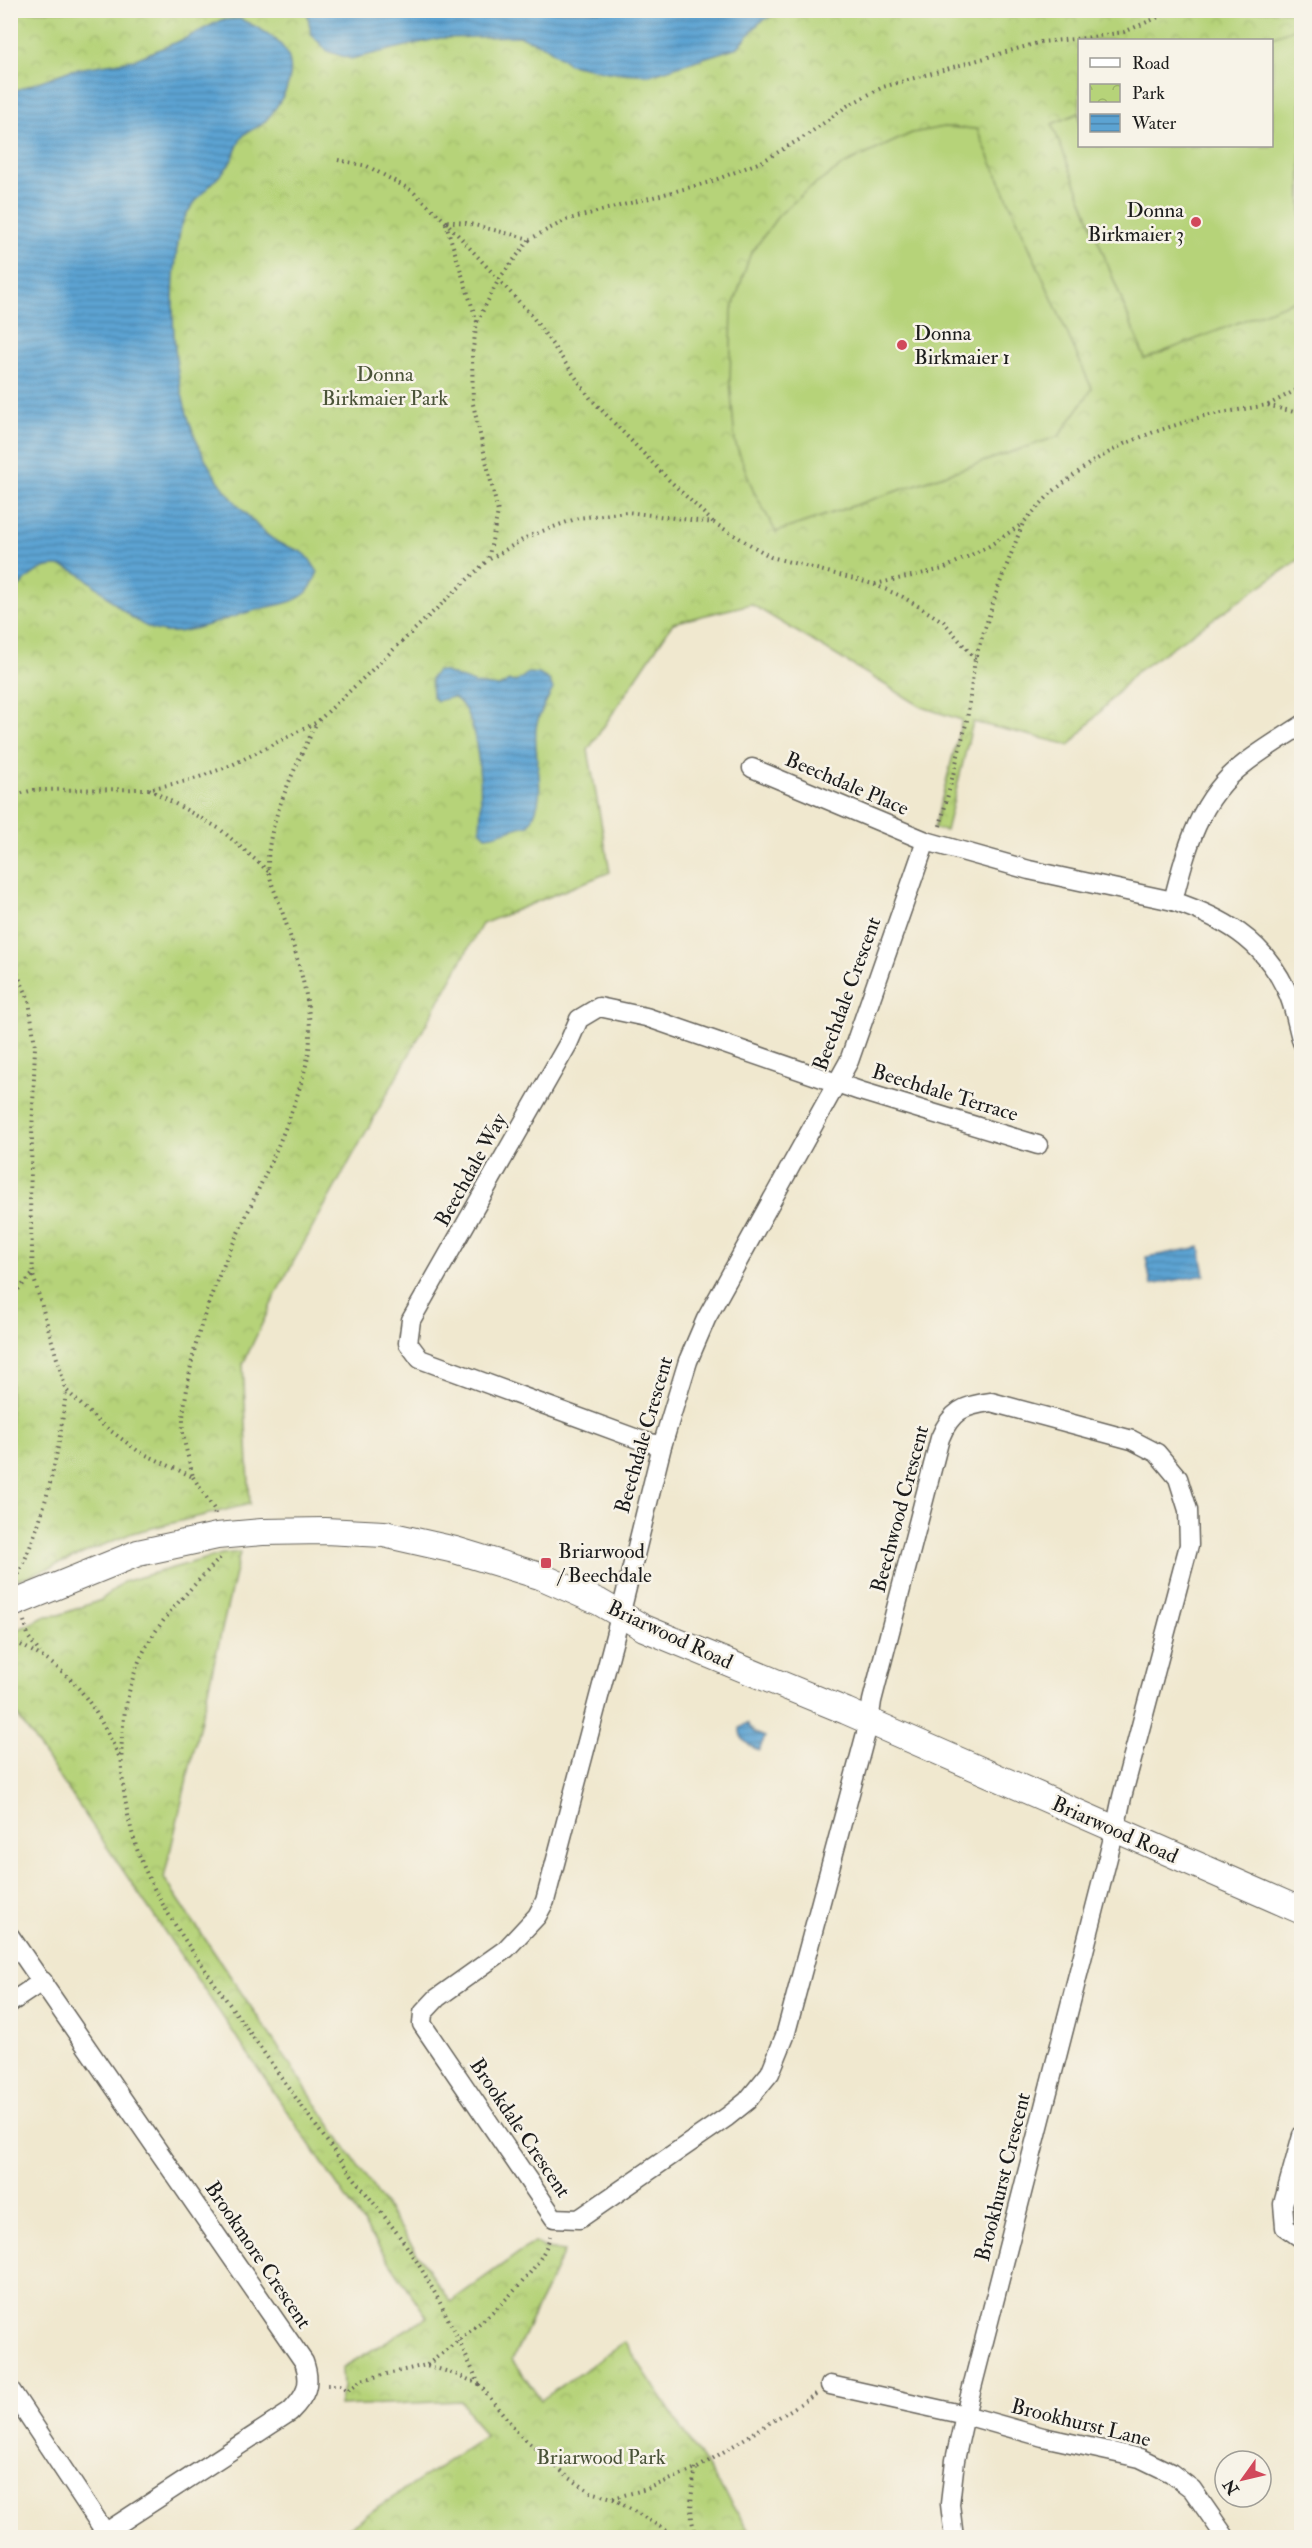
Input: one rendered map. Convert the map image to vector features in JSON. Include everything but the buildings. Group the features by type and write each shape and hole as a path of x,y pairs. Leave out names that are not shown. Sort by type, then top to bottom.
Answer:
{"street":[{"path":"1173,901 1191,837 1204,809 1216,792 1243,765 1302,725"},
{"name":"Beechdale Place","path":"752,768 926,841"},
{"path":"926,841 1029,870 1173,901 1194,908 1245,935 1264,954 1287,990 1302,1042"},
{"name":"Beechdale Crescent","path":"620,1614 662,1446 688,1360 706,1319 839,1083 849,1061 926,841"},
{"name":"Beechdale Way","path":"662,1446 420,1359 408,1343 411,1320 568,1044 579,1019 599,1007 646,1017 839,1083"},
{"name":"Beechdale Terrace","path":"839,1083 1038,1145"},
{"name":"Beechwood Crescent","path":"868,1722 945,1424 958,1411 971,1404 991,1402 1132,1440 1157,1453 1178,1478 1188,1510 1189,1545 1115,1830"},
{"name":"Briarwood Road","path":"15,1603 138,1553 218,1536 262,1532 325,1531 384,1534 455,1550 540,1576 644,1628 868,1722 1302,1911"},
{"name":"Brookdale Crescent","path":"620,1614 545,1901 537,1916 506,1949 437,1998 423,2013 422,2024 554,2218 579,2219 727,2117 747,2100 770,2073 785,2036 868,1722"},
{"name":"Brookhurst Crescent","path":"954,2538 950,2504 955,2460 965,2415 1115,1830"},
{"name":"Brookmore Crescent","path":"10,1936 304,2362 308,2373 309,2385 303,2400 290,2412 104,2536"},
{"path":"10,2003 43,1981"},
{"path":"1302,2134 1283,2204 1285,2227 1302,2240"},
{"name":"Brookhurst Lane","path":"830,2385 1140,2458 1171,2473 1192,2489 1226,2538"},
{"path":"10,2389 104,2536"}],"path":[{"path":"1085,39 1124,32 1175,10"},
{"path":"488,560 498,512 473,404 472,356 477,322 499,279 530,239 566,220 710,182 763,161 807,135 847,106 883,87 1041,42 1078,39"},
{"path":"338,160 368,166 411,190 445,221 532,316 591,399 714,523 771,557 873,584 903,597 944,622 975,659"},
{"path":"445,221 465,223 530,239"},
{"path":"445,221 477,322"},
{"path":"873,584 943,569 989,546 1023,523 1052,492 1090,463 1124,444 1204,416 1268,405 1302,387"},
{"path":"1268,405 1302,414"},
{"path":"10,796 34,790 149,789 191,780 232,765 317,722 488,560 529,536 578,518 627,512 714,523"},
{"path":"946,848 952,830 939,826 967,720 975,659 998,588 1023,523"},
{"path":"317,722 289,782 271,839 269,871 293,945 309,1011 308,1059 292,1114 220,1271 202,1321 190,1368 183,1432 193,1478 214,1509 220,1557 168,1614 151,1638 136,1668 125,1709 120,1757 126,1810 137,1851 156,1892 203,1966 341,2161 410,2252 459,2340 479,2384 520,2435 568,2477 591,2492 612,2498 679,2538"},
{"path":"149,789 220,829 269,871"},
{"path":"10,957 29,1000 35,1046 30,1199 33,1275 66,1390 62,1431 54,1473 30,1547 14,1584 15,1603 29,1638 40,1653 67,1675 84,1694 100,1716 120,1757"},
{"path":"10,1298 33,1275"},
{"path":"66,1390 100,1423 138,1451 193,1478"},
{"path":"10,1640 40,1653"},
{"path":"340,2385 347,2391 361,2380 426,2365 478,2327 528,2274 547,2249 548,2242"},
{"path":"426,2365 479,2384"},
{"path":"612,2498 647,2489 696,2469 830,2385"},
{"path":"696,2469 692,2485 692,2506 697,2538"}],"green space":[{"name":"Donna Birkmaier Park","path":"10,11 1302,11 1301,558 1135,673 1070,745 973,722 946,831 934,829 962,720 922,707 751,604 673,623 588,750 610,872 482,924 280,1286 243,1364 250,1504 132,1533 30,1576 10,1579"},
{"name":"Donna Birkmaier 3","path":"1301,26 1301,298 1145,359 1052,124 1078,113 1078,147 1273,147 1273,39 1267,39"},
{"name":"Donna Birkmaier 1","path":"944,127 977,129 1092,389 1059,436 776,532 753,490 735,442 730,380 732,310 750,255 778,216 806,191 845,164 912,133"},
{"name":"Briarwood Park","path":"240,1552 164,1878 450,2302 534,2242 547,2249 564,2252 512,2360 541,2400 625,2342 753,2537 334,2537 485,2436 461,2401 339,2406 343,2387 342,2368 427,2317 11,1706 11,1633 46,1616 59,1615 101,1600 123,1582 222,1554"}],"water":[{"path":"307,10 779,11 759,23 738,47 650,75 608,72 569,64 546,47 520,36 440,38 351,59 327,51 311,34"},
{"path":"240,19 265,32 283,48 289,57 291,68 289,81 271,115 261,125 242,137 228,166 193,204 183,222 176,258 173,317 179,377 194,433 220,483 238,506 261,529 279,543 305,554 318,572 309,590 296,600 198,628 174,632 164,632 144,625 125,612 89,580 71,569 52,566 32,575 11,598 11,92 71,70 133,60 184,39 221,20"},
{"path":"437,671 476,684 499,687 509,681 516,682 528,673 539,674 549,680 553,689 540,714 536,729 539,800 529,825 486,836 480,830 480,779 475,738 463,706 453,697 437,701 432,696 431,678"},
{"path":"1200,1247 1205,1275 1151,1285 1146,1257"},
{"path":"747,1723 755,1733 765,1737 759,1750 748,1744 741,1736 740,1728"}],"place":[{"name":"Donna Birkmaier 3","path":"1196,222"},
{"name":"Donna Birkmaier 1","path":"902,345"},
{"name":"Briarwood / Beechdale","path":"546,1563"}]}
